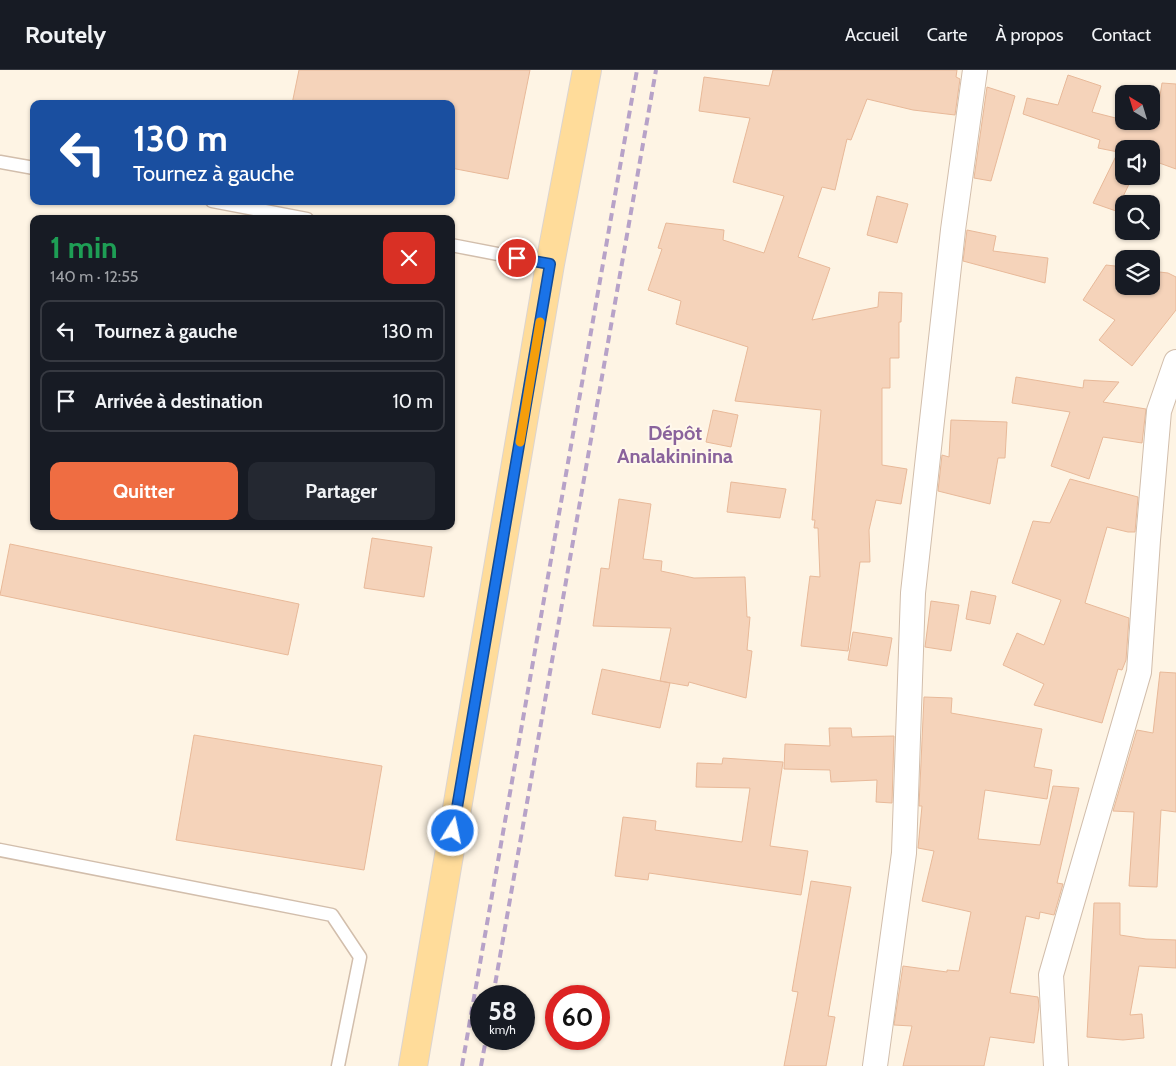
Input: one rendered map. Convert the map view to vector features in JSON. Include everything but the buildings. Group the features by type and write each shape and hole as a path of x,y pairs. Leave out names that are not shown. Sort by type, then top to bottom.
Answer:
{"main road":[{"path":"413,1066 550,264 587,70"}],"street":[{"path":"875,1066 904,854 913,593 953,230 975,70"},
{"path":"1056,1066 1051,975 1139,672 1159,411 1176,362"}],"lane":[{"path":"0,162 30,167"},
{"path":"233,205 286,215"},
{"path":"455,246 550,264"},
{"path":"0,850 332,915 360,957 338,1066"}],"railway":[{"path":"462,1066 637,70"},
{"path":"495,985 656,70"},
{"path":"481,1066 484,1050"}],"slow traffic":[{"path":"520,442 540,322"}],"district":[{"name":"Dépôt Analakininina","path":"675,444"}],"route":[{"path":"453,831 550,264 517,258"}]}
